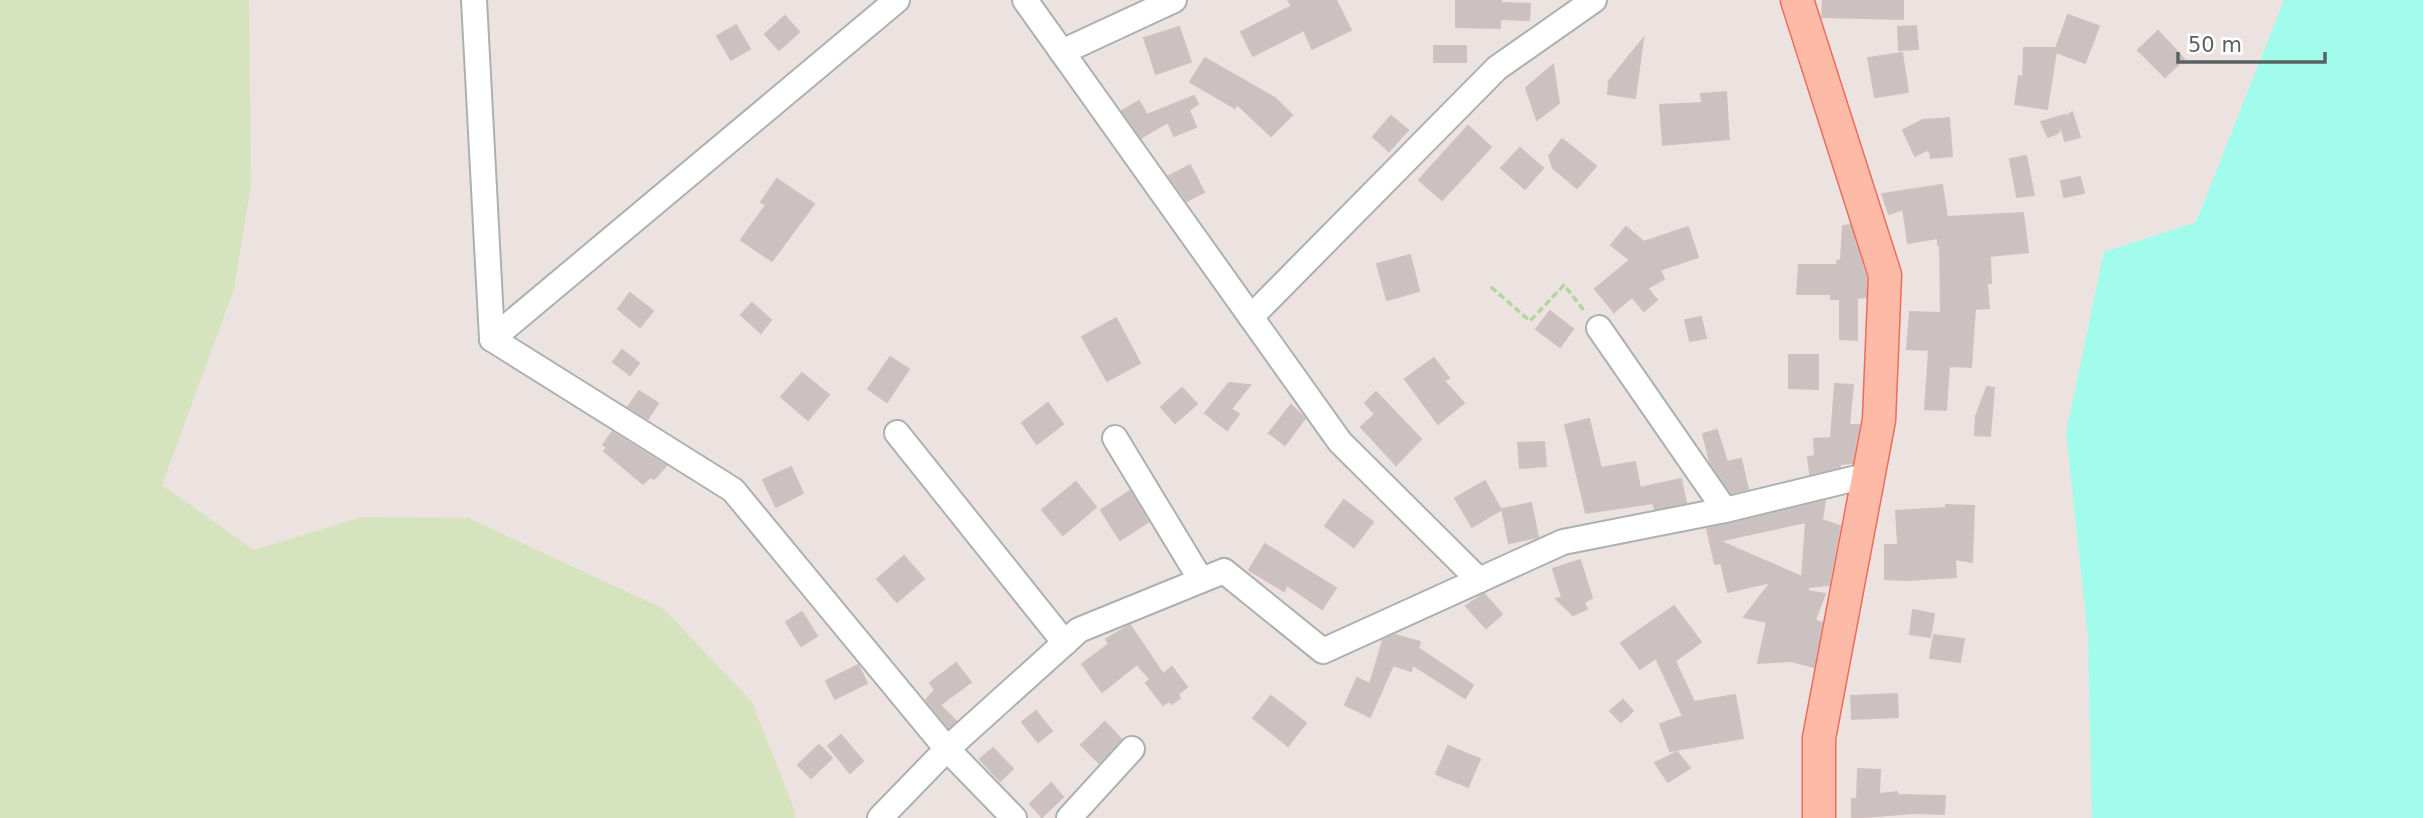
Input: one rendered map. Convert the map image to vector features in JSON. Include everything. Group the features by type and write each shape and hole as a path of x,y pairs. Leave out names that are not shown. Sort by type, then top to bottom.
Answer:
{"main road":[{"path":"1797,0 1885,275 1879,420 1819,738 1819,818"}],"street":[{"path":"474,0 492,339"},
{"path":"492,339 897,0"},
{"path":"1025,0 1340,442 1479,580"},
{"path":"1062,52 1174,0"},
{"path":"1251,317 1497,68 1594,0"},
{"path":"1599,328 1724,510"},
{"path":"492,339 733,490 947,749 1014,818"},
{"path":"897,433 1065,643"},
{"path":"1115,438 1201,580"},
{"path":"880,818 947,749 1079,630 1224,571 1323,651 1563,542 1724,510 1869,475"},
{"path":"1069,818 1132,749"}],"path":[{"path":"1491,287 1530,321 1564,285 1599,328"}],"green space":[{"path":"0,0 249,0 251,184 234,289 162,485 254,550 362,517 468,518 664,609 752,702 796,814 795,818 0,818"}],"water":[{"path":"2284,0 2423,0 2423,818 2092,818 2088,638 2066,432 2104,252 2196,222"}],"building":[{"path":"1288,0 1336,0 1351,30 1312,49 1304,30 1253,56 1241,32 1292,6"},
{"path":"1456,0 1501,0 1501,3 1530,4 1529,20 1500,19 1500,28 1456,27"},
{"path":"1823,0 1903,0 1903,19 1822,17"},
{"path":"2068,15 2099,26 2085,63 2056,52 2047,109 2015,104 2019,76 2023,77 2024,48 2056,48"},
{"path":"785,16 799,32 779,50 765,34"},
{"path":"736,25 750,49 731,60 717,36"},
{"path":"1916,26 1918,49 1899,50 1898,27"},
{"path":"1179,27 1191,62 1156,74 1144,38"},
{"path":"2158,31 2184,59 2165,77 2138,50"},
{"path":"1643,39 1635,98 1608,94 1609,81"},
{"path":"1434,46 1466,46 1466,62 1434,62"},
{"path":"1902,53 1908,92 1875,97 1868,58"},
{"path":"1205,58 1275,98 1292,115 1271,136 1237,104 1235,108 1190,82"},
{"path":"1553,65 1559,103 1537,120 1526,88"},
{"path":"1726,92 1729,139 1663,145 1660,105 1702,103 1701,94"},
{"path":"1194,96 1198,104 1189,110 1196,127 1174,136 1168,122 1141,138 1122,111 1139,101 1147,115"},
{"path":"2072,112 2080,137 2065,141 2061,127 2058,133 2048,137 2041,122 2065,115 2063,120"},
{"path":"1391,116 1408,130 1389,151 1373,137"},
{"path":"1949,118 1952,156 1931,158 1929,149 1915,156 1903,130 1923,120"},
{"path":"1468,126 1491,147 1442,200 1419,180"},
{"path":"1562,139 1596,166 1577,188 1553,168 1549,156"},
{"path":"1520,148 1543,168 1525,189 1501,168"},
{"path":"2026,156 2034,195 2017,197 2010,159"},
{"path":"1190,165 1204,192 1187,201 1169,176"},
{"path":"2080,177 2084,193 2064,197 2061,181"},
{"path":"777,179 814,204 772,261 741,240 766,205 761,202"},
{"path":"1942,185 1947,217 2023,213 2028,252 1990,256 1991,283 1987,283 1989,308 1975,309 1971,367 1949,366 1946,410 1925,409 1929,350 1907,349 1910,312 1941,313 1938,238 1908,243 1903,209 1889,214 1882,194"},
{"path":"1850,225 1866,277 1866,297 1857,298 1857,340 1840,339 1840,299 1831,299 1831,294 1797,294 1799,265 1838,265 1837,261 1841,260 1843,226"},
{"path":"1626,227 1644,242 1688,227 1698,257 1660,270 1664,279 1647,288 1657,300 1644,311 1632,297 1614,312 1595,289 1630,260 1611,245"},
{"path":"1410,255 1419,291 1387,300 1377,264"},
{"path":"630,293 653,311 640,327 618,309"},
{"path":"752,303 771,320 761,333 741,315"},
{"path":"1550,311 1573,329 1560,347 1536,329"},
{"path":"1701,317 1706,338 1690,341 1685,320"},
{"path":"1116,318 1140,363 1107,381 1082,337"},
{"path":"622,350 639,363 630,375 613,362"},
{"path":"1789,355 1818,355 1818,389 1789,388"},
{"path":"890,357 909,369 887,402 868,389"},
{"path":"1434,358 1449,378 1444,381 1464,403 1438,424 1405,379"},
{"path":"802,373 829,395 808,420 781,397"},
{"path":"1229,383 1250,385 1231,409 1239,414 1227,430 1205,413"},
{"path":"1835,384 1853,385 1849,425 1859,425 1852,463 1810,474 1808,457 1815,456 1814,439 1831,438"},
{"path":"1987,387 1994,388 1990,436 1975,435 1976,416"},
{"path":"1182,388 1197,404 1175,423 1161,407"},
{"path":"639,391 658,403 648,419 628,407"},
{"path":"1376,392 1421,439 1396,465 1361,427 1375,414 1365,403"},
{"path":"1048,403 1063,424 1037,444 1022,423"},
{"path":"1291,405 1305,418 1285,445 1269,433"},
{"path":"1589,419 1601,468 1635,462 1640,488 1681,479 1686,503 1655,509 1653,503 1586,513 1565,425"},
{"path":"1717,430 1727,462 1741,459 1748,489 1731,493 1710,462 1703,434"},
{"path":"612,432 666,466 654,479 650,477 643,484 604,451 607,447 603,445"},
{"path":"1544,442 1546,466 1520,468 1518,443"},
{"path":"791,467 803,493 776,507 763,480"},
{"path":"1485,481 1501,510 1472,527 1455,498"},
{"path":"1076,482 1096,507 1063,535 1042,510"},
{"path":"1130,491 1148,522 1120,540 1101,510"},
{"path":"1344,500 1373,522 1354,547 1325,526"},
{"path":"1825,501 1822,520 1840,526 1829,585 1808,587 1808,591 1825,594 1815,620 1822,623 1814,667 1791,661 1758,663 1767,622 1744,617 1771,582 1728,592 1721,563 1715,564 1707,529","holes":["1806,522 1802,577 1719,541"]},
{"path":"1531,503 1538,537 1509,543 1502,509"},
{"path":"1946,505 1974,506 1972,562 1955,559 1956,577 1885,579 1885,545 1898,545 1896,511 1946,508"},
{"path":"1265,544 1336,588 1322,609 1287,585 1284,591 1249,570"},
{"path":"904,556 924,579 897,602 877,579"},
{"path":"1580,560 1592,598 1584,602 1587,609 1573,615 1556,599 1562,597 1553,569"},
{"path":"1484,594 1502,614 1486,628 1466,606"},
{"path":"1674,606 1701,642 1675,661 1694,702 1735,695 1743,738 1670,751 1660,724 1683,716 1656,658 1640,669 1621,643"},
{"path":"1913,610 1934,614 1930,637 1910,634"},
{"path":"802,612 817,636 801,646 786,622"},
{"path":"1130,625 1163,674 1172,667 1187,687 1178,694 1180,698 1172,704 1169,701 1163,705 1146,683 1150,679 1137,664 1102,692 1082,664 1109,644 1106,639"},
{"path":"1395,635 1420,642 1418,648 1473,685 1465,698 1413,665 1411,671 1393,665 1370,717 1345,705 1357,678 1370,684 1383,640"},
{"path":"1934,635 1964,639 1960,662 1930,658"},
{"path":"956,663 971,682 940,705 956,721 949,728 926,700 935,690 930,683"},
{"path":"858,665 867,683 835,699 826,681"},
{"path":"1897,694 1898,717 1852,719 1851,696"},
{"path":"1271,696 1306,723 1288,746 1253,718"},
{"path":"1623,700 1633,711 1621,722 1610,711"},
{"path":"1036,711 1052,731 1038,742 1022,722"},
{"path":"1105,722 1121,739 1099,763 1081,745"},
{"path":"841,735 863,761 850,773 828,746"},
{"path":"819,745 832,758 811,778 798,765"},
{"path":"1448,746 1480,759 1468,787 1436,774"},
{"path":"993,748 1013,769 1000,781 980,759"},
{"path":"1677,752 1690,768 1668,782 1655,763"},
{"path":"1858,769 1880,770 1879,794 1897,792 1897,795 1945,796 1944,814 1914,813 1852,818 1852,799 1857,799"},
{"path":"1051,783 1063,797 1042,817 1030,804"}]}
